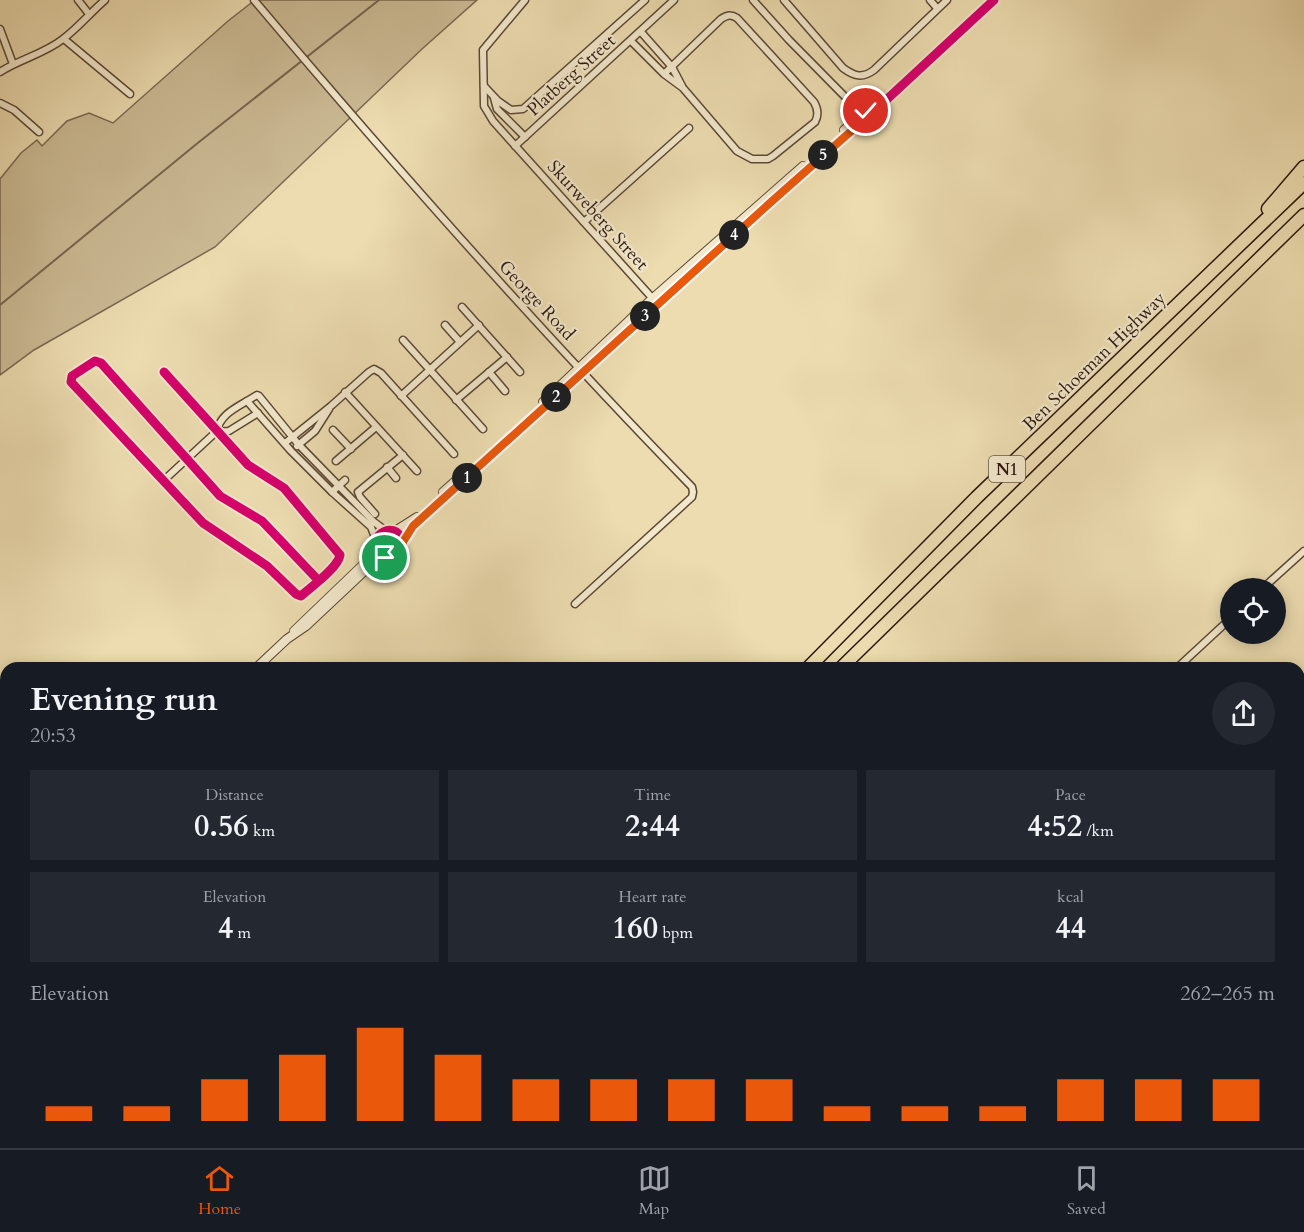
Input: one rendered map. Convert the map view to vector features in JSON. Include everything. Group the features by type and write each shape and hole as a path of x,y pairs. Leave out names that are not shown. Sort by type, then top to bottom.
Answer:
{"highway":[{"path":"1210,275 1304,167"},
{"name":"Ben Schoeman Highway","path":"814,662 977,497 1304,183"},
{"name":"N1","path":"847,662 1304,215"},
{"path":"1224,293 1304,224"}],"street":[{"path":"78,0 89,14"},
{"path":"0,72 43,52 64,39 105,0"},
{"name":"George Road","path":"254,0 494,276 692,487 692,497 575,604"},
{"name":"Skurweberg Street","path":"525,0 483,50 485,111 656,301"},
{"path":"484,86 511,110 523,109 645,0"},
{"name":"Platberg Street","path":"515,146 674,0"},
{"path":"753,0 864,116"},
{"path":"784,0 843,68 854,75 861,76 874,70 947,0"},
{"path":"930,0 937,8"},
{"path":"864,116 987,0"},
{"path":"287,639 306,626 373,563 399,555 403,542 413,526 656,301 994,0"},
{"path":"641,32 672,67 683,88 737,151 752,159 768,159 773,156 815,122 817,117 817,107 814,102 733,16 728,15 721,19 672,67 664,74"},
{"path":"0,28 13,64"},
{"path":"64,39 130,94"},
{"path":"631,41 664,74 683,88"},
{"path":"494,97 497,109 525,137"},
{"path":"0,103 14,110 39,132"},
{"path":"584,222 688,128"},
{"path":"462,307 520,372"},
{"path":"445,325 460,342"},
{"path":"401,396 479,325"},
{"path":"402,340 483,429"},
{"path":"456,400 507,357"},
{"path":"164,372 248,465 284,488 340,555 339,561 301,596 298,596 267,566 203,523 162,482 71,382 72,375 94,361 98,361 220,496 262,522 318,580"},
{"path":"285,443 374,369 381,373 454,454"},
{"path":"262,662 303,620 369,559 381,532 395,531 414,519 582,370"},
{"path":"489,372 505,391"},
{"path":"345,392 417,471"},
{"path":"162,482 216,432 219,421 225,415 256,395 260,396 299,445 342,482 374,522 386,531"},
{"path":"247,401 291,451 370,527 379,554 385,558"},
{"path":"291,451 319,426 331,406"},
{"path":"216,432 229,431 258,413"},
{"path":"336,461 376,426"},
{"path":"333,430 351,449"},
{"path":"375,514 358,492 403,455"},
{"path":"387,467 396,478"},
{"path":"332,492 342,482"},
{"path":"395,531 403,542"},
{"path":"1274,578 1304,551"},
{"path":"1183,662 1220,627"}],"shaded area":[{"path":"255,0 477,0 422,49 215,247 34,350 0,375 0,179 21,153 37,140 42,146 67,121 89,113 113,123 228,21"}],"waterway":[{"path":"0,305 199,142 379,0"}],"cycle path":[{"path":"403,542 399,534 387,531 382,533 375,543 376,549 383,557 390,558 399,555 403,542 413,526 802,173 870,115 994,0"},
{"path":"164,372 248,465 284,488 340,555 334,566 301,596 296,594 267,566 203,523 71,382 72,376 95,361 101,363 220,496 262,521 318,580"}],"route":[{"path":"385,558 399,555 403,542 413,526 866,118 862,114 866,111"}]}
